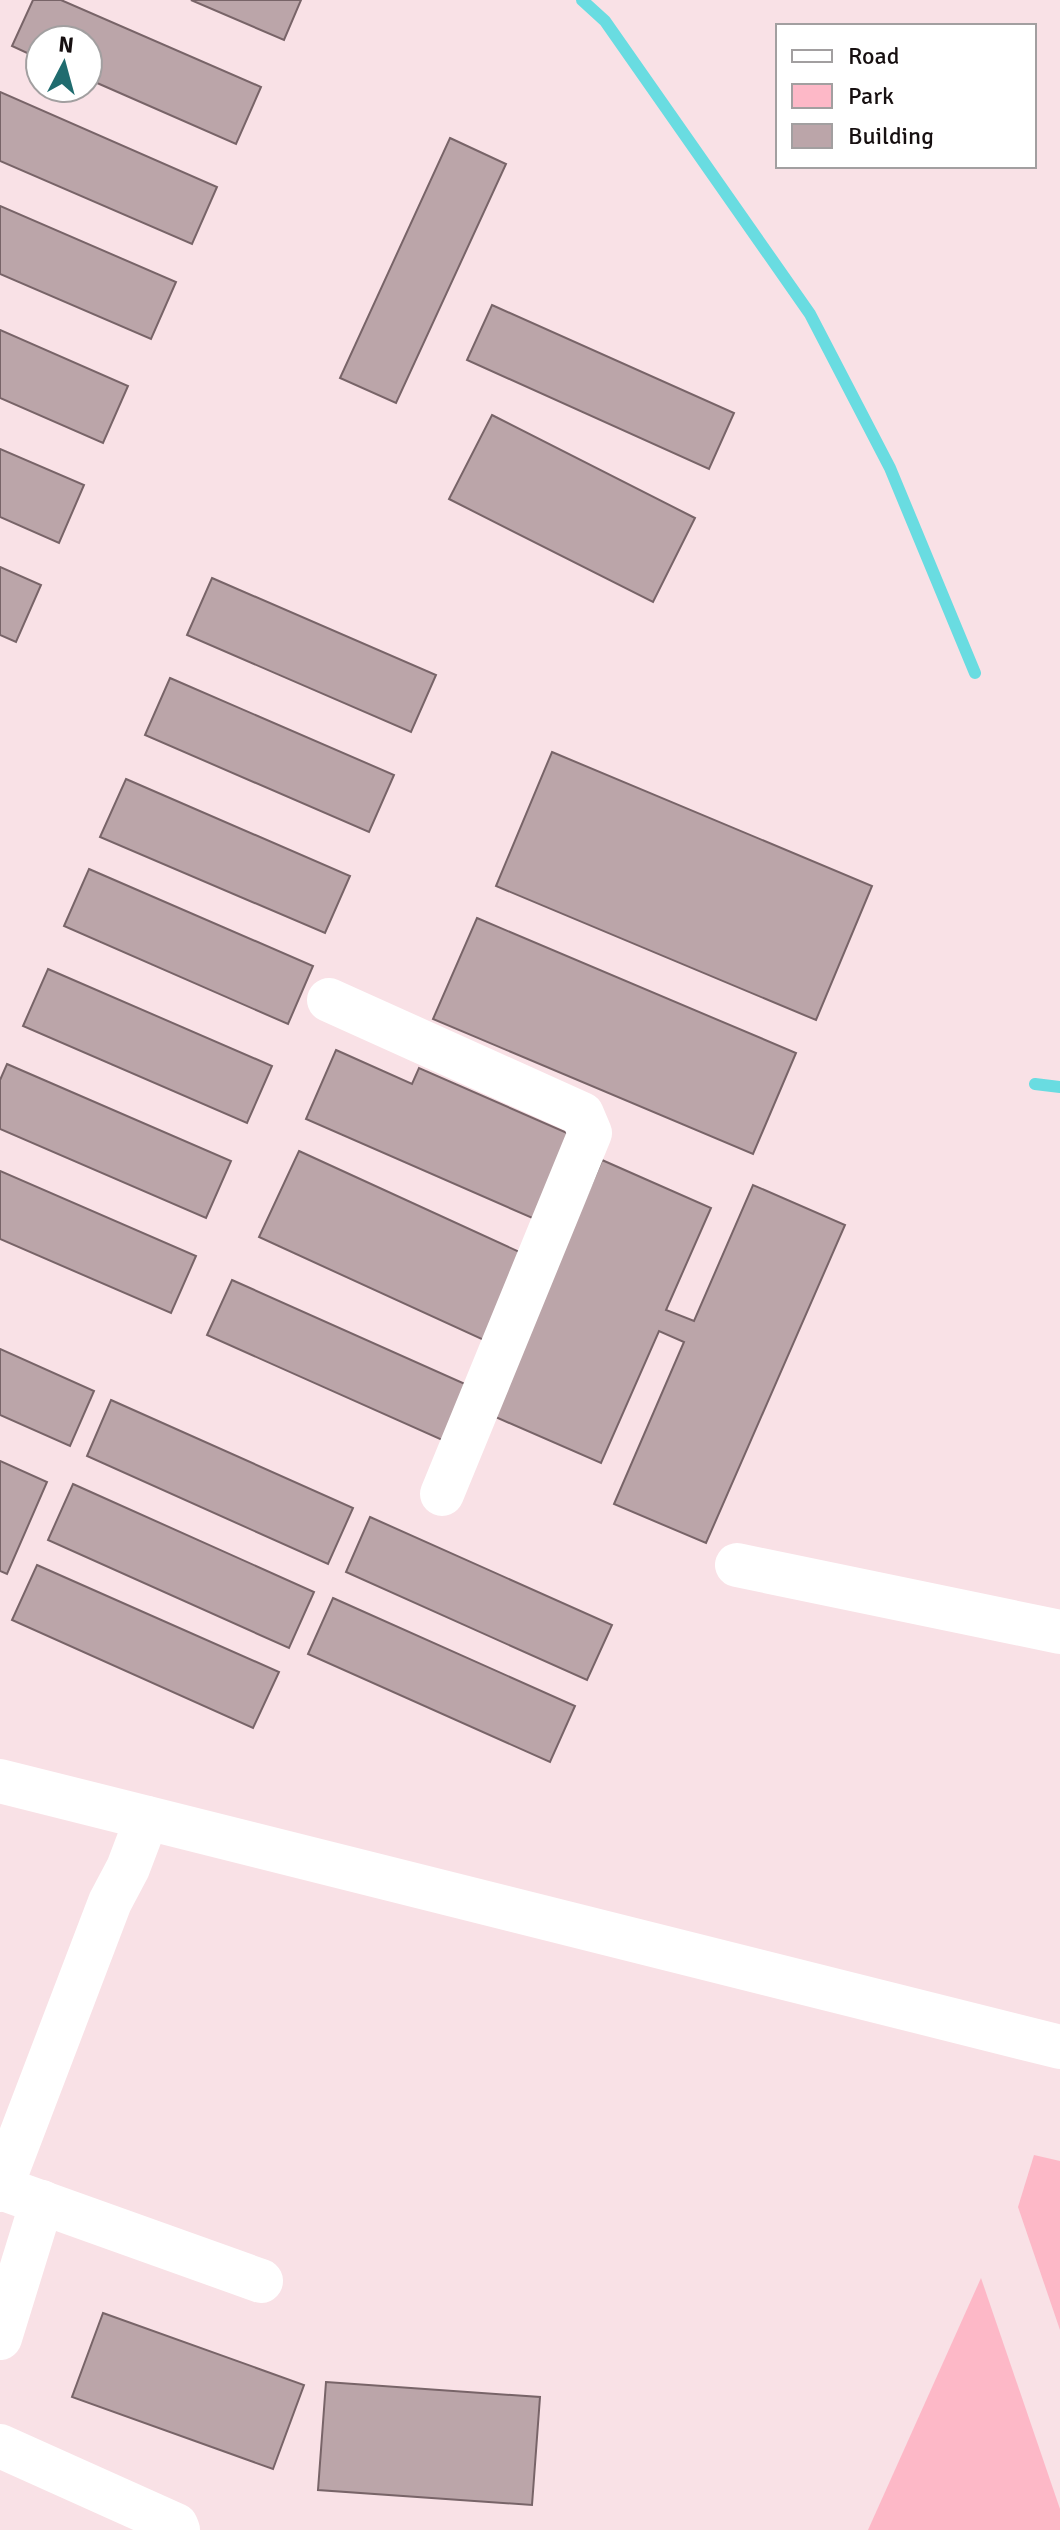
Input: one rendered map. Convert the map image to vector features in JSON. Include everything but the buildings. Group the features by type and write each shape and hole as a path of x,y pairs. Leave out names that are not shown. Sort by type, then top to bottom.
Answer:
{"street":[{"path":"329,1000 582,1114 590,1133 442,1494"},
{"path":"737,1565 1060,1632"},
{"path":"0,1781 1060,2047"},
{"path":"147,1818 128,1868 13,2118 1,2189 261,2281"},
{"path":"0,2338 42,2202"},
{"path":"0,2446 176,2525 178,2530"}],"green space":[{"path":"1034,2155 1060,2161 1060,2330 1018,2207"},
{"path":"981,2278 1060,2509 1060,2530 868,2530"}],"waterway":[{"path":"582,0 605,21 810,314 890,468 975,673"},
{"path":"1035,1084 1060,1087"}]}
